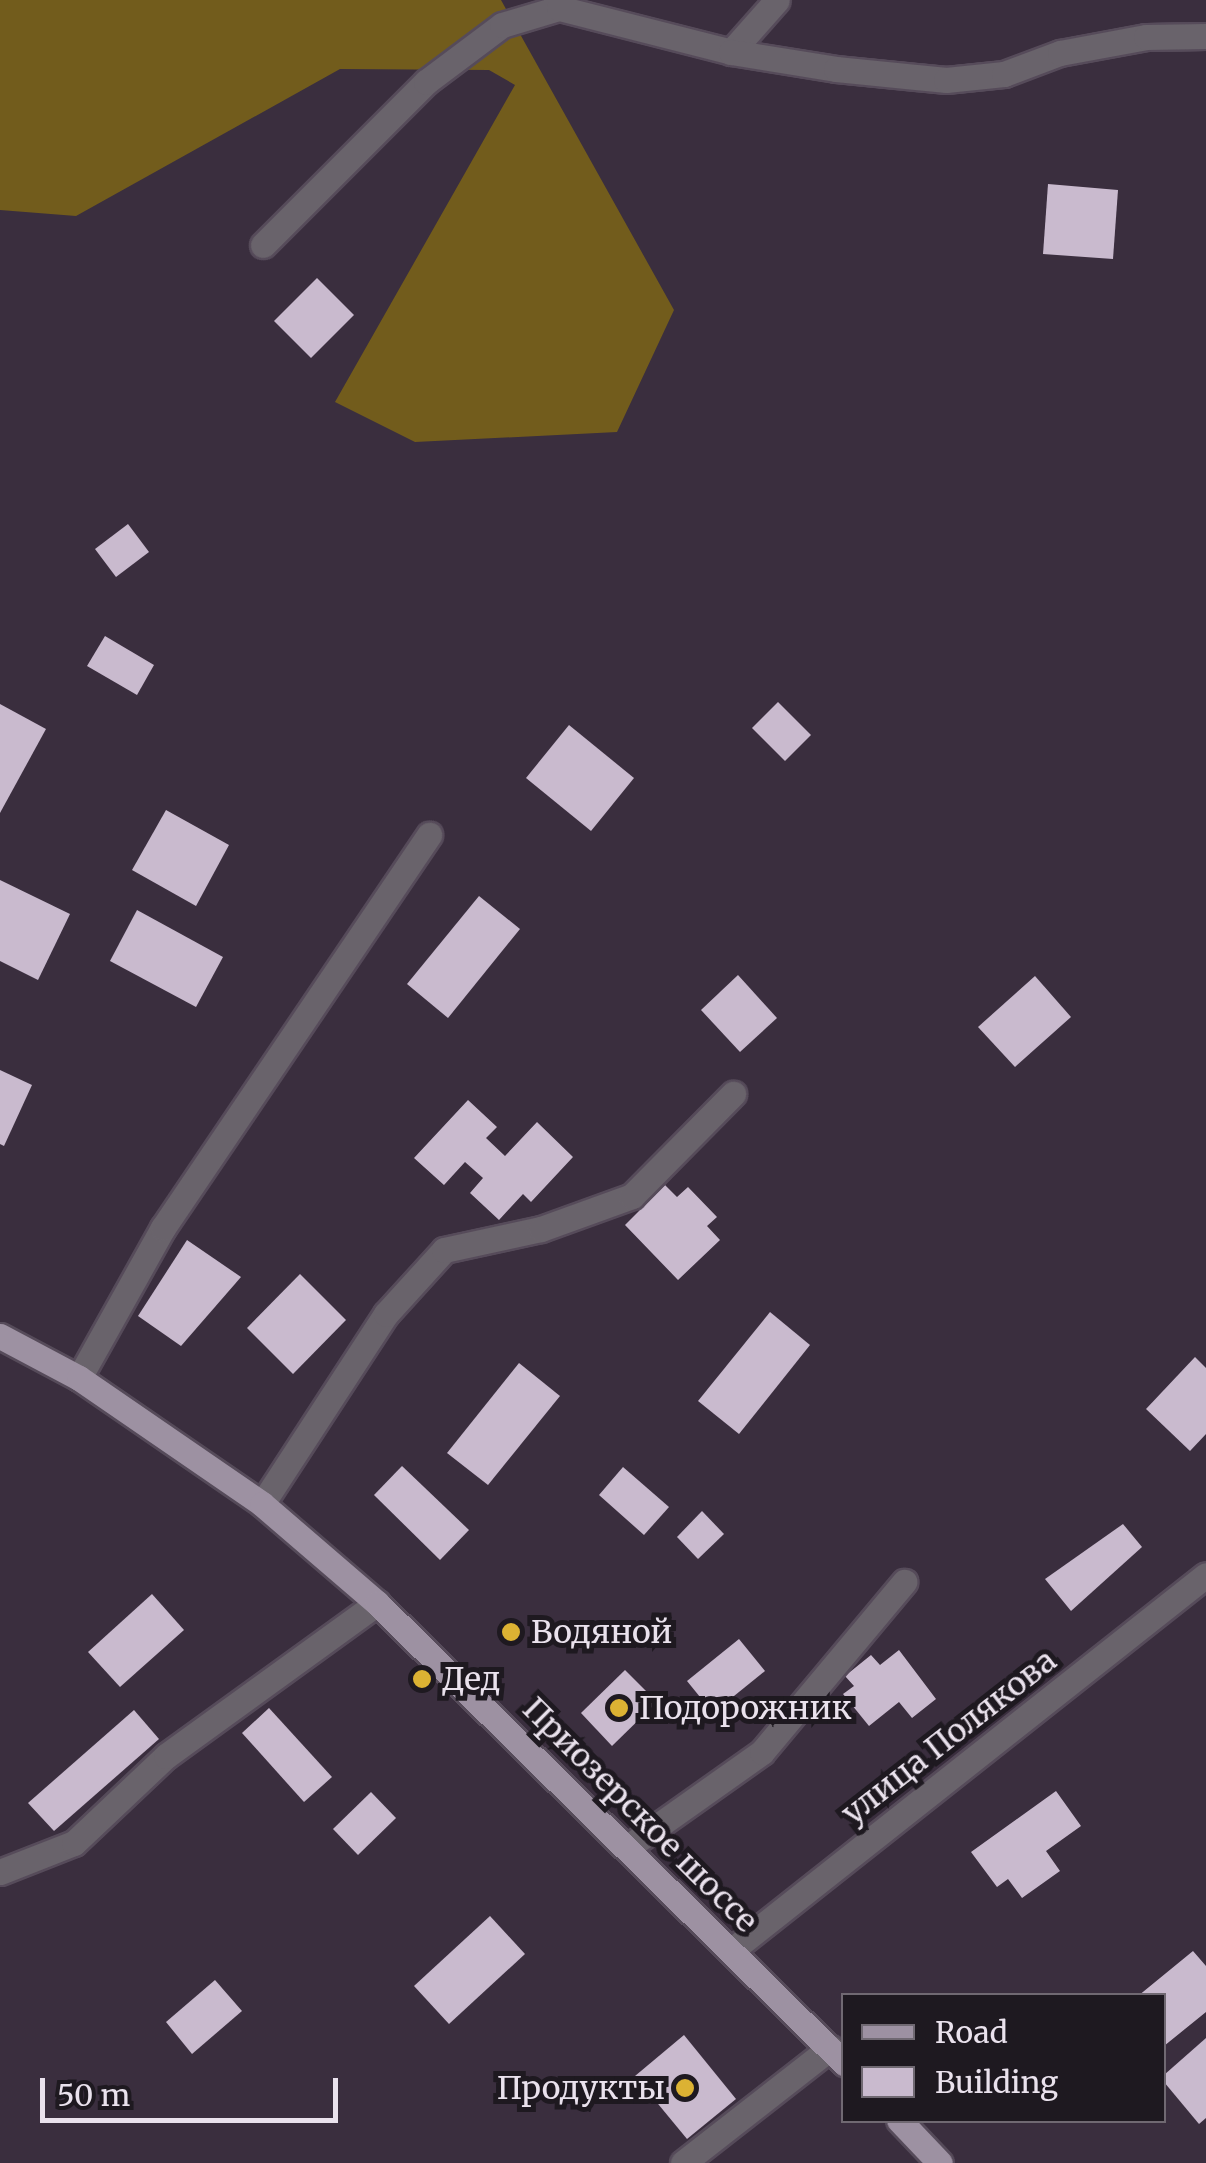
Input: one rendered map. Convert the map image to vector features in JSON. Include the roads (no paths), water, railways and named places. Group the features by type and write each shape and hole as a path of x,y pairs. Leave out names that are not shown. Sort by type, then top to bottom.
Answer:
{"main road":[{"name":"Приозерское шоссе","path":"0,1336 79,1378 262,1504 377,1604 836,2056"},
{"path":"902,2123 940,2163"}],"street":[{"path":"731,52 777,0"},
{"path":"264,244 426,82 502,25 559,8 731,52 836,69 946,80 1004,74 1060,54 1146,38 1206,36"},
{"path":"79,1378 163,1228 429,835"},
{"path":"262,1504 386,1314 444,1250 540,1229 632,1196 734,1094"},
{"name":"улица Полякова","path":"732,1950 1206,1575"},
{"path":"628,1847 762,1752 904,1582"},
{"path":"0,1872 74,1843 166,1756 377,1604"},
{"path":"683,2163 836,2056"}],"place":[{"name":"Водяной","path":"511,1632"},
{"name":"Дед","path":"422,1679"},
{"name":"Подорожник","path":"619,1708"},
{"name":"Продукты","path":"685,2088"}]}
